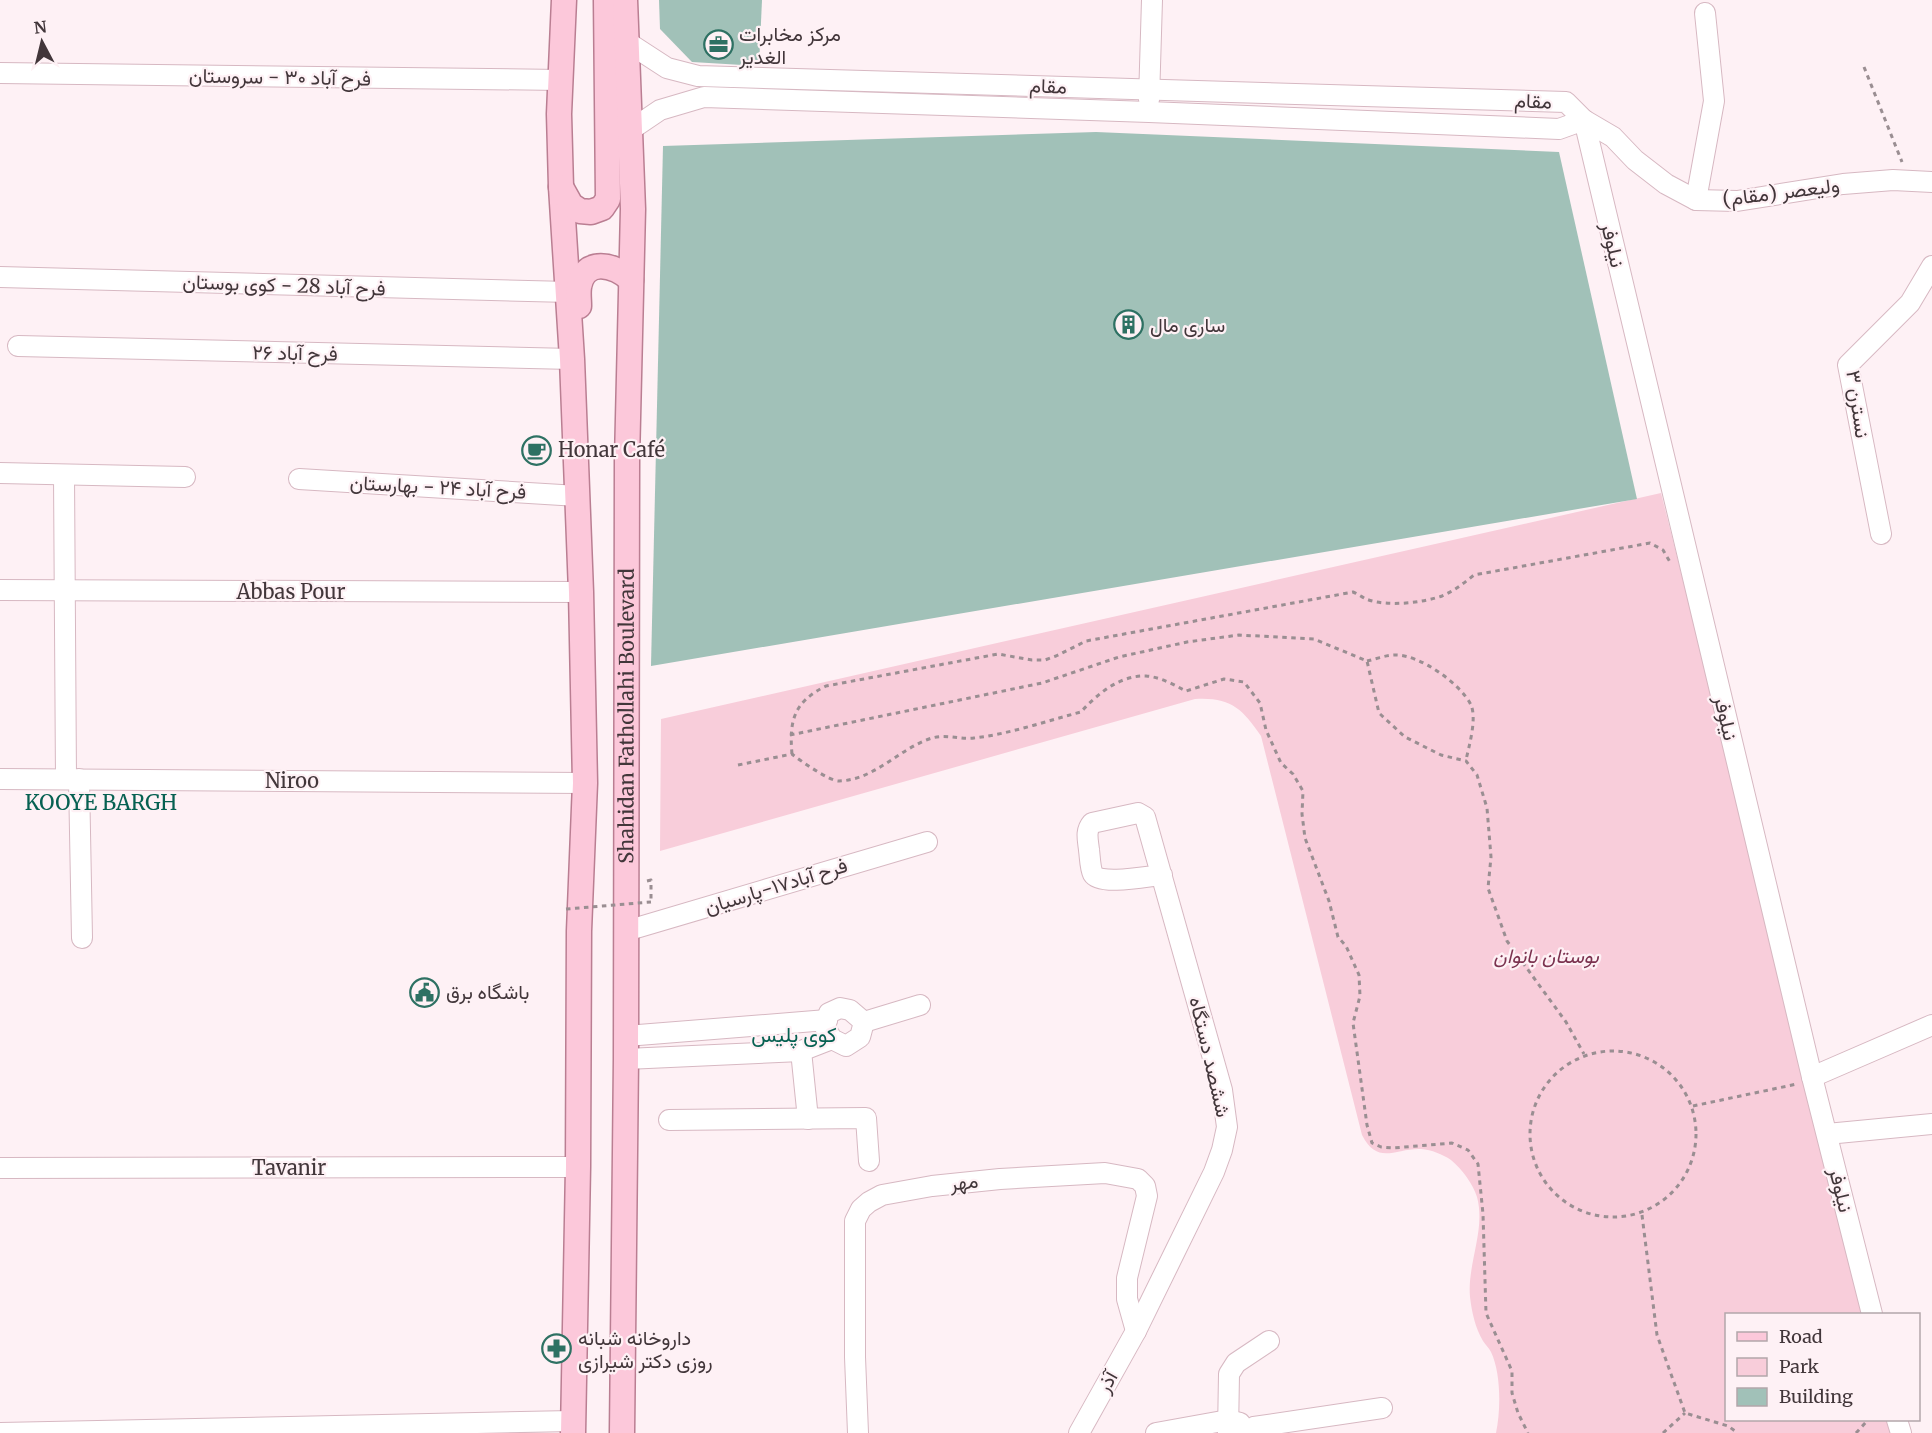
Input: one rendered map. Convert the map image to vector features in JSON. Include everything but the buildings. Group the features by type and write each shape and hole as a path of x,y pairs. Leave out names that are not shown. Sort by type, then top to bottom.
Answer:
{"main road":[{"path":"564,0 560,81 561,187 569,292 578,496 585,783 579,931 578,1167 573,1427"},
{"path":"561,187 571,205 580,211 591,212 602,208 608,200 606,0"},
{"name":"Shahidan Fathollahi Boulevard","path":"621,1433 626,1047 627,471 633,209 625,0"},
{"path":"575,426 581,404 579,286 584,275 594,267 608,266 619,269 631,280"}],"street":[{"path":"1149,112 1152,0"},
{"path":"1696,200 1714,101 1705,13"},
{"name":"مقام","path":"627,42 667,68 698,76 1566,102 1584,120 1559,129 704,97 660,110 629,131"},
{"name":"فرح آباد ۳۰ - سروستان","path":"0,73 560,81"},
{"name":"ولیعصر (مقام)","path":"1584,120 1613,137 1635,160 1665,184 1696,200 1737,201 1843,184 1893,180 1932,182"},
{"name":"نیلوفر","path":"1584,120 1806,1080 1827,1134 1872,1313"},
{"name":"نسترن ۳","path":"1881,534 1848,365 1910,303 1932,266"},
{"name":"فرح آباد 28 - کوی بوستان","path":"0,277 569,292"},
{"name":"فرح آباد ۲۶","path":"18,346 572,359"},
{"path":"0,474 185,477"},
{"path":"64,475 73,779 82,939"},
{"name":"فرح آباد ۲۴ - بهارستان","path":"299,479 578,496"},
{"name":"Abbas Pour","path":"0,590 581,592"},
{"name":"Niroo","path":"0,779 585,783"},
{"name":"فرح آباد۱۷-پارسیان","path":"626,931 927,842"},
{"name":"ششصد دستگاه","path":"1136,1331 1214,1172 1227,1128 1222,1090 1162,875"},
{"path":"864,1022 921,1005"},
{"path":"840,1008 850,1010 864,1022 860,1037 846,1047 832,1040 825,1027 829,1013 840,1008"},
{"path":"626,1047 827,1020"},
{"path":"1806,1080 1932,1025"},
{"path":"626,1047 801,1051 832,1040"},
{"path":"801,1051 808,1119"},
{"path":"669,1120 866,1118 869,1161"},
{"path":"1827,1134 1932,1124"},
{"name":"Tavanir","path":"0,1168 578,1167"},
{"name":"مهر","path":"858,1433 855,1357 855,1221 861,1209 882,1194 1000,1179 1105,1173 1138,1179 1145,1186 1147,1196 1126,1290 1136,1331"},
{"name":"آذر","path":"1079,1433 1136,1331"},
{"path":"1241,1429 1229,1374 1236,1363 1269,1341"},
{"path":"1156,1433 1241,1429 1382,1408"},
{"path":"0,1433 573,1427"}],"path":[{"path":"1864,67 1909,181"},
{"path":"1528,1433 1518,1413 1512,1393 1512,1371 1486,1313 1483,1214 1478,1164 1468,1150 1452,1143 1393,1148 1381,1147 1372,1143 1367,1125 1353,1023 1360,996 1359,975 1346,946 1338,937 1329,901 1305,838 1302,814 1303,791 1293,774 1281,763 1266,730 1260,703 1244,682 1224,679 1186,691 1167,681 1145,676 1122,681 1107,688 1081,712 972,739 952,736 930,738 881,767 856,778 836,782 804,764 792,754 790,735 792,722 799,707 813,692 826,686 948,662 998,654 1045,660 1086,641 1353,592 1366,599 1377,601 1398,603 1415,601 1441,596 1457,588 1474,574 1650,543 1663,550 1673,568"},
{"path":"790,735 1042,683 1119,657 1187,642 1239,635 1314,639 1367,660 1396,654 1416,660 1443,674 1471,706 1473,731 1466,761"},
{"path":"1367,660 1379,713 1405,737 1441,755 1466,761 1477,775 1487,808 1491,857 1488,888 1507,941 1566,1022 1584,1054"},
{"path":"738,765 792,754"},
{"path":"566,909 651,902 651,880"},
{"path":"1628,1051 1668,1070 1693,1106 1697,1149 1678,1189 1641,1215 1597,1218 1557,1199 1532,1163 1528,1119 1547,1079 1584,1054 1628,1051"},
{"path":"1693,1106 1806,1080"},
{"path":"1641,1215 1657,1335 1685,1413"},
{"path":"1663,1433 1685,1413"},
{"path":"1685,1413 1728,1426 1738,1433"},
{"path":"1856,1433 1866,1421"}],"green space":[{"name":"بوستان بانوان","path":"1661,493 1867,1313 1725,1313 1725,1421 1893,1421 1896,1433 1496,1433 1499,1414 1497,1370 1491,1352 1476,1325 1470,1297 1471,1272 1479,1222 1477,1197 1463,1172 1444,1156 1421,1149 1381,1153 1374,1150 1362,1135 1261,736 1248,718 1234,706 1217,700 1195,699 660,851 661,719"}],"place":[{"name":"مرکز مخابرات الغدیر","path":"718,45"},
{"name":"ساری مال","path":"1129,325"},
{"name":"Honar Café","path":"537,450"},
{"name":"باشگاه برق","path":"425,992"},
{"name":"داروخانه شبانه روزی دکتر شیرازی","path":"557,1349"}],"district":[{"name":"KOOYE BARGH","path":"101,803"},
{"name":"کوی پلیس","path":"794,1035"}]}
